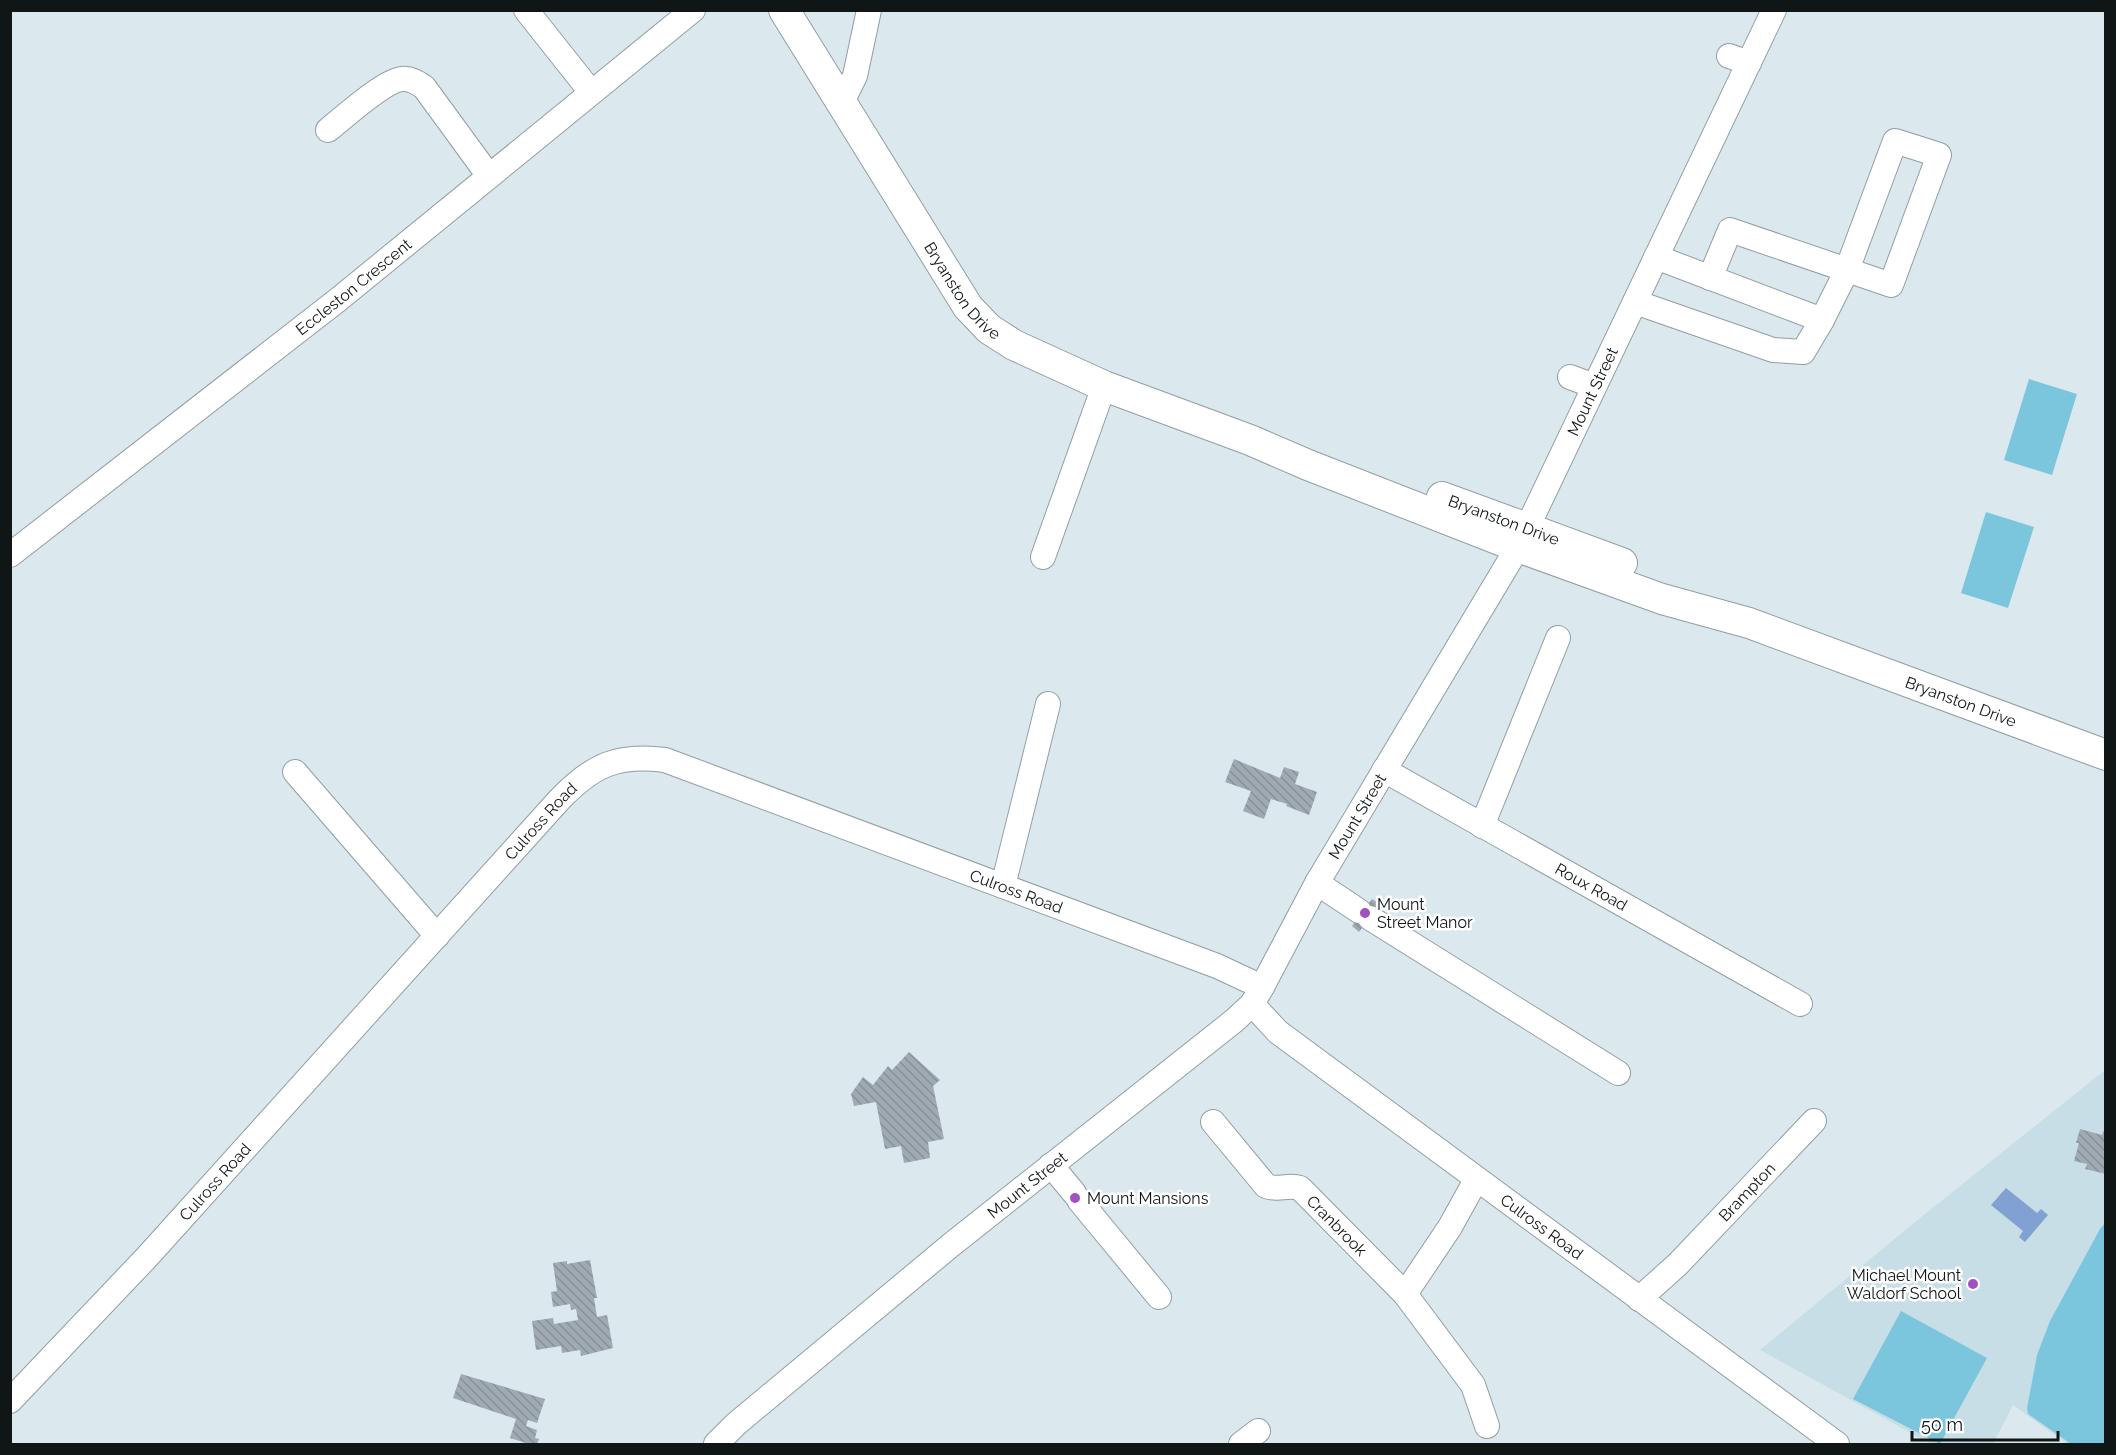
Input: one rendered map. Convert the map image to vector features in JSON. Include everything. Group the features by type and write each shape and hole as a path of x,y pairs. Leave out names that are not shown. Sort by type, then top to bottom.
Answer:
{"main road":[{"name":"Bryanston Drive","path":"784,10 968,307 989,329 1014,345 1104,386 1250,440 1313,452 1522,537 1662,599 1749,623 2106,755"}],"street":[{"path":"526,10 591,92"},
{"name":"Eccleston Crescent","path":"10,555 330,306 693,10"},
{"path":"841,104 855,76 869,10"},
{"name":"Mount Street","path":"716,1444 736,1424 951,1245 1235,1020 1257,995 1317,882 1522,537 1656,257 1739,60 1774,10"},
{"path":"328,130 391,81 404,78 416,81 424,87 489,176"},
{"path":"1635,302 1773,350 1803,352 1847,270 1895,141 1939,155 1891,285 1847,270 1730,231 1710,278"},
{"path":"1656,257 1822,320"},
{"path":"1570,377 1594,386"},
{"path":"1043,557 1104,386"},
{"path":"1482,826 1558,638"},
{"path":"1003,886 1048,704"},
{"name":"Culross Road","path":"10,1401 147,1257 578,780 592,771 621,759 643,757 665,760 1217,966 1257,995 1278,1032 1837,1444"},
{"name":"Roux Road","path":"1384,770 1800,1004"},
{"path":"295,772 437,936"},
{"path":"1317,882 1618,1073"},
{"name":"Brampton","path":"1639,1299 1678,1264 1814,1121"},
{"name":"Cranbrook","path":"1213,1122 1266,1186 1274,1189 1288,1185 1299,1188 1405,1294 1473,1385 1487,1426"},
{"path":"1052,1164 1076,1197 1159,1297"},
{"path":"1405,1294 1450,1227 1476,1180"}],"shaded area":[{"path":"2029,379 2077,394 2052,475 2004,460"},
{"path":"1986,512 2034,527 2008,608 1961,593"},
{"name":"Michael Mount Waldorf School","path":"2105,1070 2105,1444 2067,1444 2013,1405 1993,1444 1931,1444 1760,1350 1920,1218"},
{"path":"2006,1188 2037,1213 2041,1209 2048,1215 2025,1242 2019,1237 2023,1231 1991,1205"},
{"path":"2105,1223 2105,1444 2071,1444 2028,1414 2027,1408 2037,1355 2050,1321"},
{"path":"1901,1311 1987,1358 1940,1444 1853,1399"}],"building":[{"path":"1234,759 1280,778 1284,767 1299,772 1295,784 1317,792 1309,815 1271,799 1264,819 1243,811 1251,791 1225,782"},
{"name":"Mount Street Manor","path":"1372,899 1380,904 1359,932 1352,926"},
{"path":"909,1052 940,1080 933,1086 944,1139 928,1142 930,1158 904,1163 901,1146 885,1149 876,1102 854,1106 851,1094 863,1077 873,1085 888,1066 892,1070"},
{"path":"2106,1126 2106,1174 2085,1169 2087,1164 2074,1161 2080,1129 2102,1135"},
{"path":"590,1260 597,1298 594,1298 597,1317 607,1315 613,1348 581,1356 580,1350 562,1353 561,1346 536,1350 532,1321 553,1318 554,1324 578,1320 576,1309 571,1310 570,1304 553,1307 551,1292 557,1291 553,1263 567,1261 567,1264"},
{"path":"461,1374 545,1399 537,1423 528,1420 526,1426 537,1430 535,1438 539,1439 537,1444 510,1438 516,1419 453,1398"}],"place":[{"name":"Mount Street Manor","path":"1365,913"},
{"name":"Mount Mansions","path":"1075,1198"},
{"name":"Michael Mount Waldorf School","path":"1973,1284"}]}
